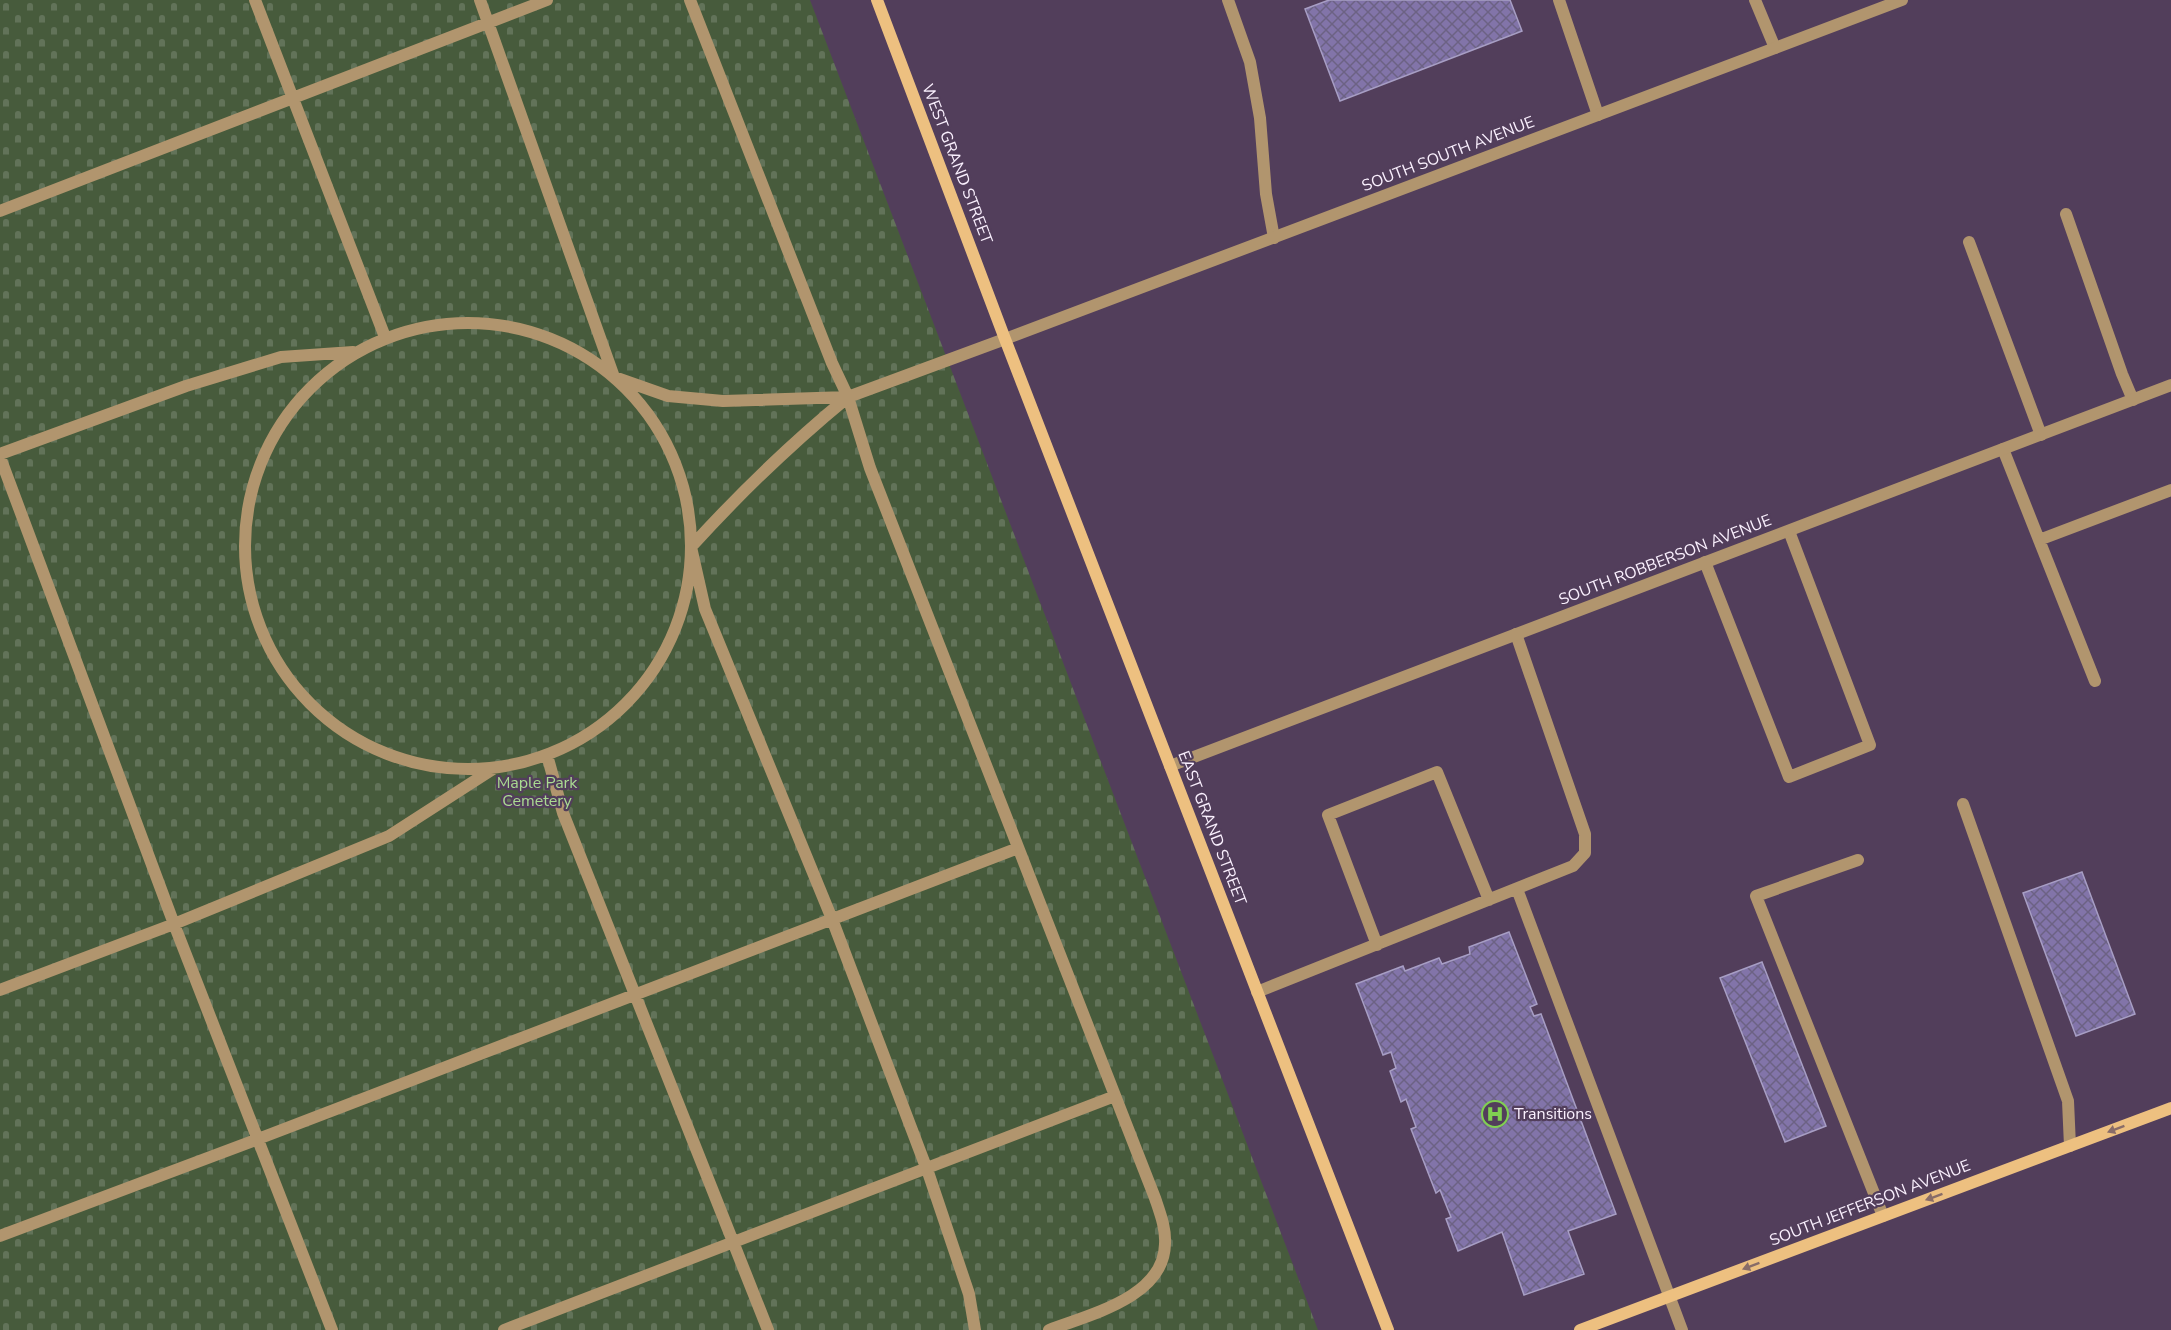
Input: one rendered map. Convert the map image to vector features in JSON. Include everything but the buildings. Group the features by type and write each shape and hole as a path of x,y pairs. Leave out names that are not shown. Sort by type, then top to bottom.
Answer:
{"main road":[{"name":"WEST GRAND STREET","path":"877,0 1005,339"},
{"name":"EAST GRAND STREET","path":"1005,339 1388,1330"},
{"name":"SOUTH JEFFERSON AVENUE","path":"1580,1330 2171,1108"}],"street":[{"path":"255,0 385,337"},
{"path":"480,0 614,377 647,412 665,443 679,476 688,511 691,546 705,609 832,919 927,1168 969,1294 975,1330"},
{"path":"0,211 547,0"},
{"path":"690,0 832,363 848,397 870,468 1155,1198 1163,1225 1166,1244 1161,1265 1152,1281 1134,1294 1101,1311 1050,1330"},
{"path":"1228,0 1250,62 1260,117 1266,194 1274,238"},
{"path":"1559,0 1598,116"},
{"path":"1755,0 1775,48"},
{"name":"SOUTH SOUTH AVENUE","path":"848,397 1902,0"},
{"path":"2066,214 2133,400"},
{"path":"1969,242 2041,435"},
{"path":"445,323 505,325 563,344 614,377 668,396 723,401 848,397 809,429 730,504 691,546 684,600 665,650 635,694 595,730 547,755 521,764 493,768 430,766 369,746 316,710 276,661 251,602 244,538 255,475 283,418 327,371 354,352 385,337 445,323"},
{"path":"332,1330 174,924 0,455 186,386 280,357 354,352"},
{"name":"SOUTH ROBBERSON AVENUE","path":"1170,766 2171,385"},
{"path":"2003,449 2095,681"},
{"path":"2039,540 2171,490"},
{"path":"1705,562 1789,777 1870,745 1789,531"},
{"path":"1257,992 1573,866 1585,853 1585,834 1516,634"},
{"path":"547,755 563,813 768,1330"},
{"path":"0,990 174,924 389,836 493,768"},
{"path":"1377,945 1328,815 1437,772 1488,900"},
{"path":"1963,804 2067,1101 2070,1146"},
{"path":"0,1236 1018,848"},
{"path":"1858,860 1756,896 1882,1216"},
{"path":"1517,889 1682,1330"},
{"path":"504,1330 1115,1096"}],"green space":[{"name":"Maple Park Cemetery","path":"0,0 810,0 1318,1330 0,1330"}],"place":[{"name":"Transitions","path":"1495,1114"}]}
